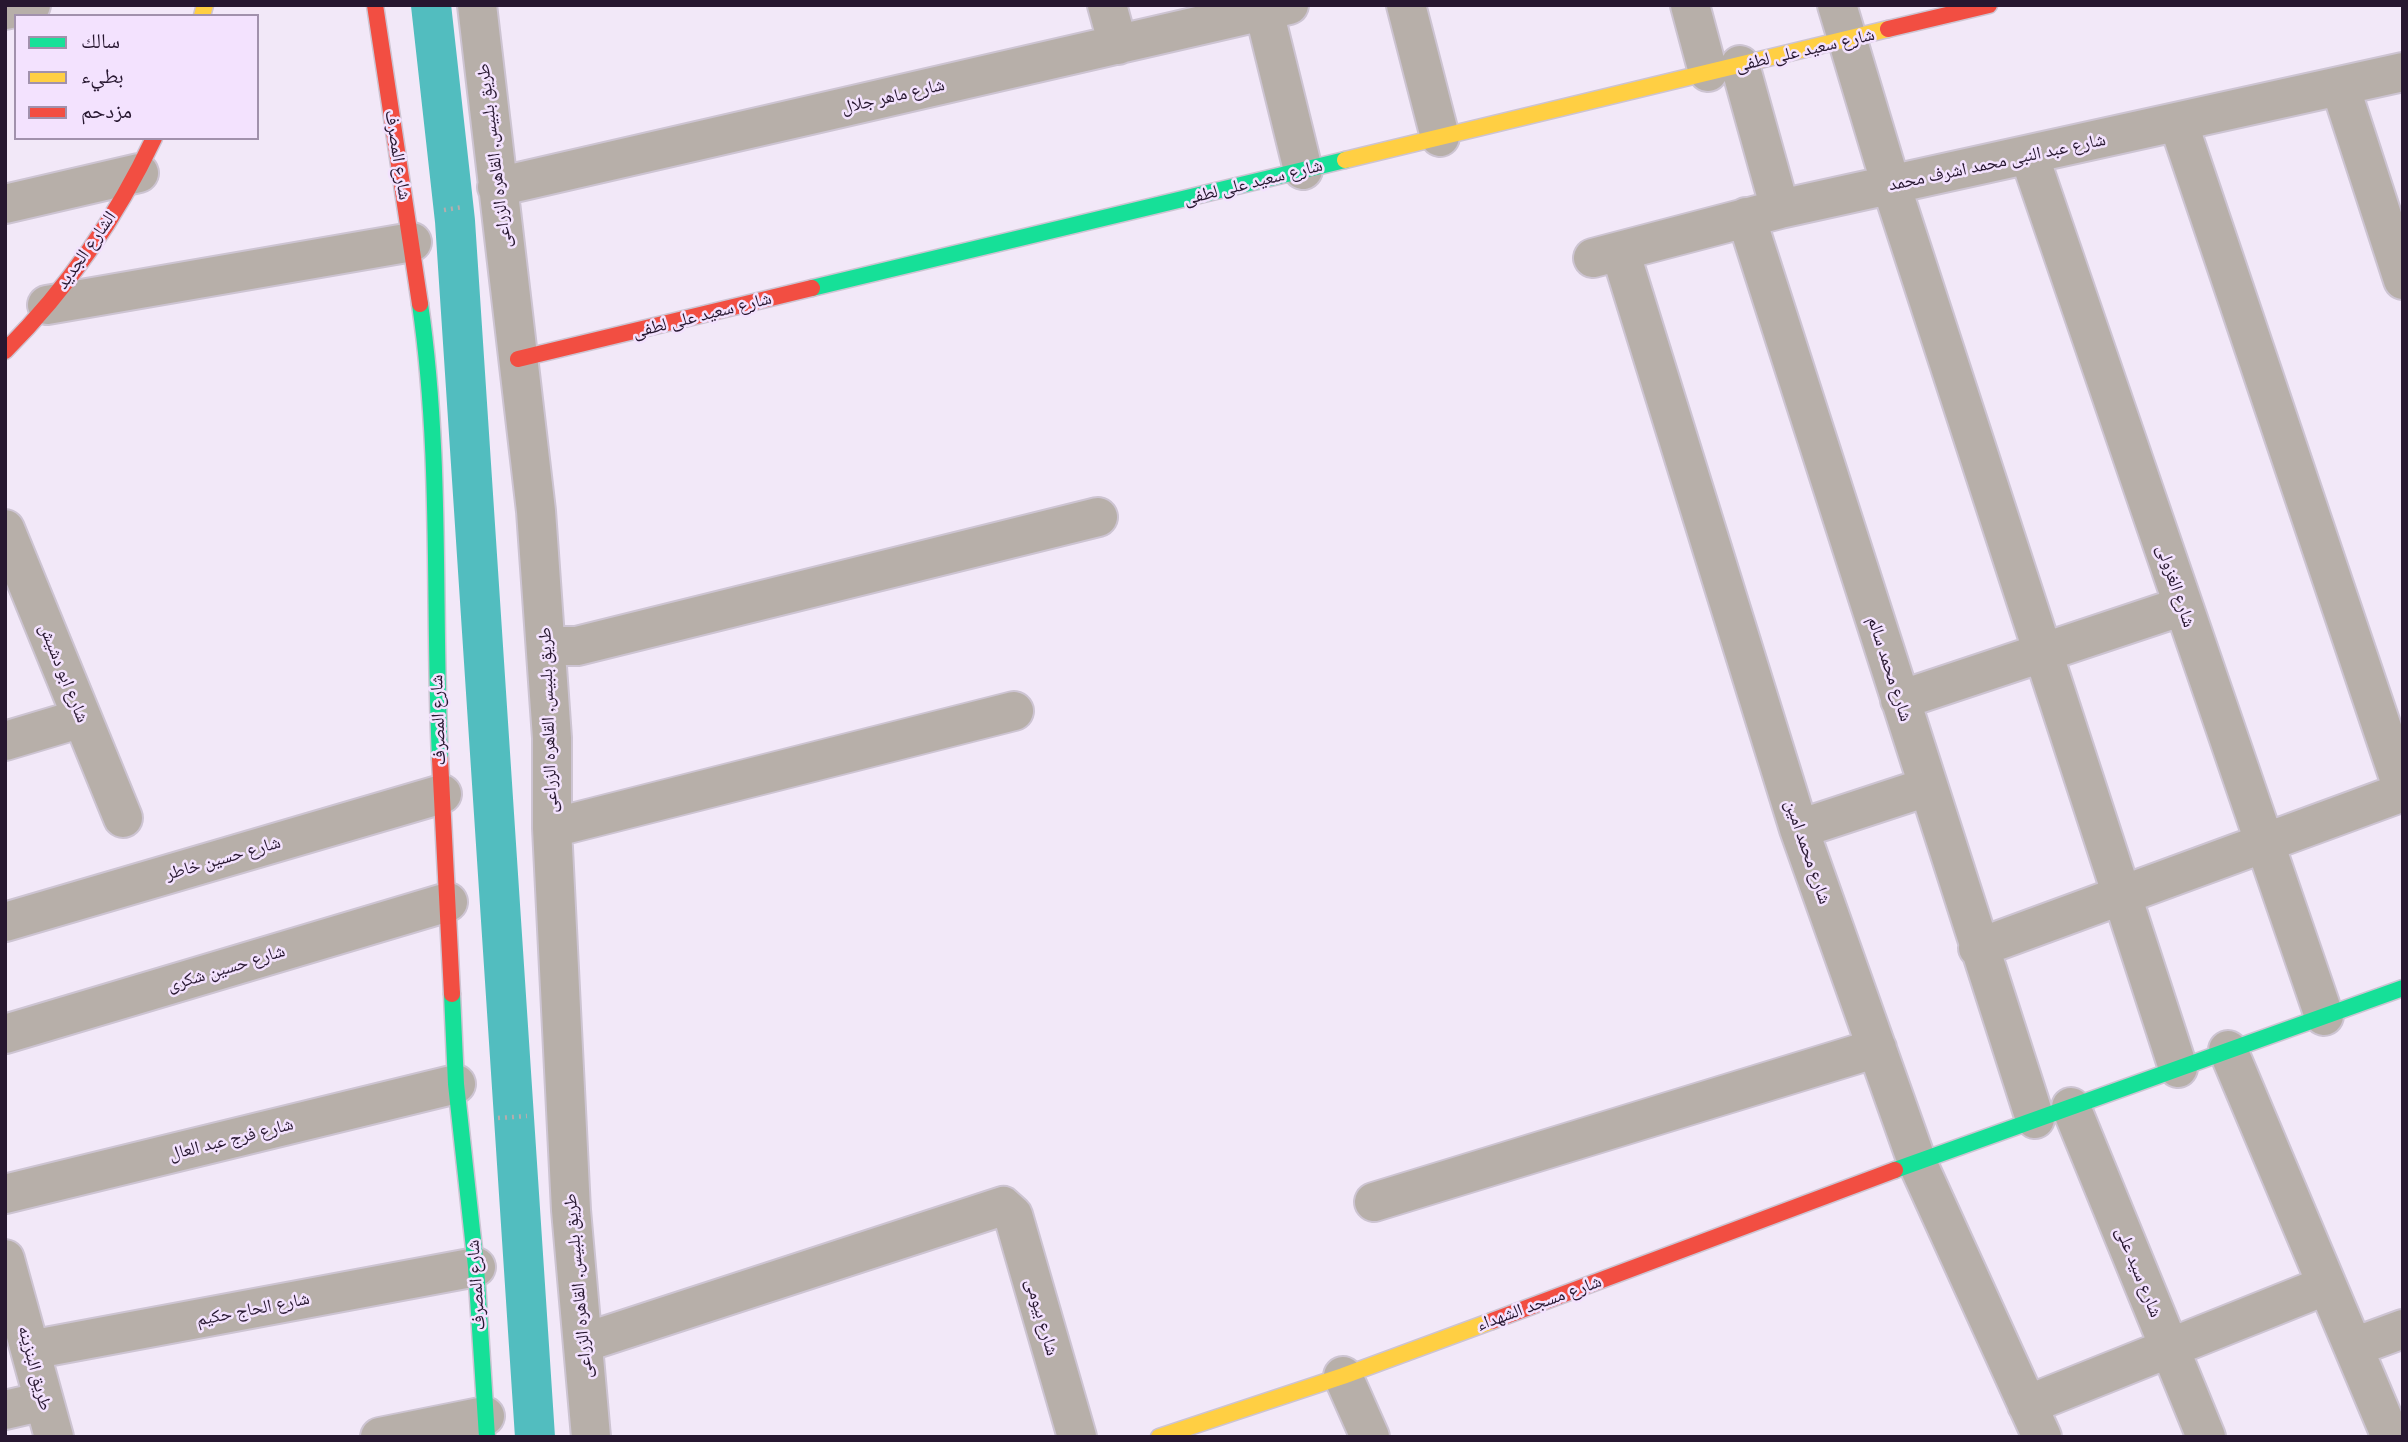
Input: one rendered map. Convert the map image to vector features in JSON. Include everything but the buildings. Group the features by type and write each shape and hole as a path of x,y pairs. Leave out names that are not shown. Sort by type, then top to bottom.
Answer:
{"street":[{"path":"5,10 31,5"},
{"name":"شارع المصرف","path":"375,5 412,242 428,382 442,794 456,1084 476,1267 486,1426"},
{"name":"طريق بلبيس, القاهره الزراعى","path":"477,5 485,196 518,359 536,511 547,646 552,738 552,828 571,1210 591,1437"},
{"path":"1107,5 1118,45"},
{"path":"1406,5 1440,137"},
{"name":"شارع محمد سالم","path":"1690,5 1724,69 1900,700 2035,1119"},
{"name":"شارع سعيد على لطفى","path":"518,359 1724,69 1842,22 1989,5"},
{"path":"1277,8 1303,170"},
{"name":"شارع ماهر جلال","path":"485,196 1277,8"},
{"path":"1842,22 1891,185 2178,1068"},
{"name":"شارع عبد النبى محمد اشرف محمد","path":"1606,254 1763,213 2403,72"},
{"path":"2340,86 2403,279"},
{"path":"1978,948 2403,791 2178,122"},
{"name":"الشارع الجديد","path":"5,351 47,305 92,246 139,173 153,140"},
{"name":"شارع الغزولى","path":"2029,155 2324,1016"},
{"path":"5,204 139,173"},
{"path":"47,305 412,242"},
{"name":"شارع محمد امين","path":"1606,254 1799,829 1917,1162 2034,1421"},
{"path":"547,646 577,646 1098,517"},
{"name":"شارع ابو دشيش","path":"5,529 123,818"},
{"path":"1900,700 2183,606"},
{"path":"552,828 1014,711"},
{"path":"5,741 82,718"},
{"path":"1799,829 1927,787"},
{"name":"شارع حسين خاطر","path":"5,922 442,794"},
{"name":"شارع حسين شكرى","path":"5,1034 447,902"},
{"name":"شارع مسجد الشهداء","path":"1159,1437 1232,1426 1343,1376 1917,1162 2403,988"},
{"path":"1374,1202 1877,1048"},
{"path":"2228,1050 2392,1437"},
{"name":"شارع فرج عبد العال","path":"5,1194 456,1084"},
{"name":"شارع سيد على","path":"2071,1107 2206,1437"},
{"name":"شارع بيومى","path":"583,1343 999,1206 1007,1208 1013,1215 1077,1437"},
{"name":"طريق البنزينه","path":"5,1259 49,1419"},
{"name":"شارع الحاج حكيم","path":"30,1350 476,1267"},
{"path":"2034,1421 2169,1347 2327,1284"},
{"path":"2354,1347 2403,1329"},
{"path":"1343,1376 1370,1437"},
{"path":"5,1410 49,1419"},
{"path":"380,1437 486,1426"}],"path":[{"path":"437,211 485,196"},
{"path":"495,1118 535,1115"}],"waterway":[{"path":"431,5 455,221 535,1437"}],"traffic: fast":[{"path":"812,288 1345,160"},
{"path":"420,304 427,360 434,474 440,759"},
{"path":"1895,1170 2403,988"},
{"path":"452,994 456,1084 476,1267 487,1437"}],"traffic: slow":[{"path":"203,14 205,5"},
{"path":"1345,160 1888,29"},
{"path":"1159,1437 1343,1376 1492,1321"}],"traffic: jam":[{"path":"375,5 420,304"},
{"path":"1888,29 1989,5"},
{"path":"5,351 49,303 89,251 124,196 153,140"},
{"path":"518,359 812,288"},
{"path":"440,759 452,994"},
{"path":"1492,1321 1895,1170"}]}
